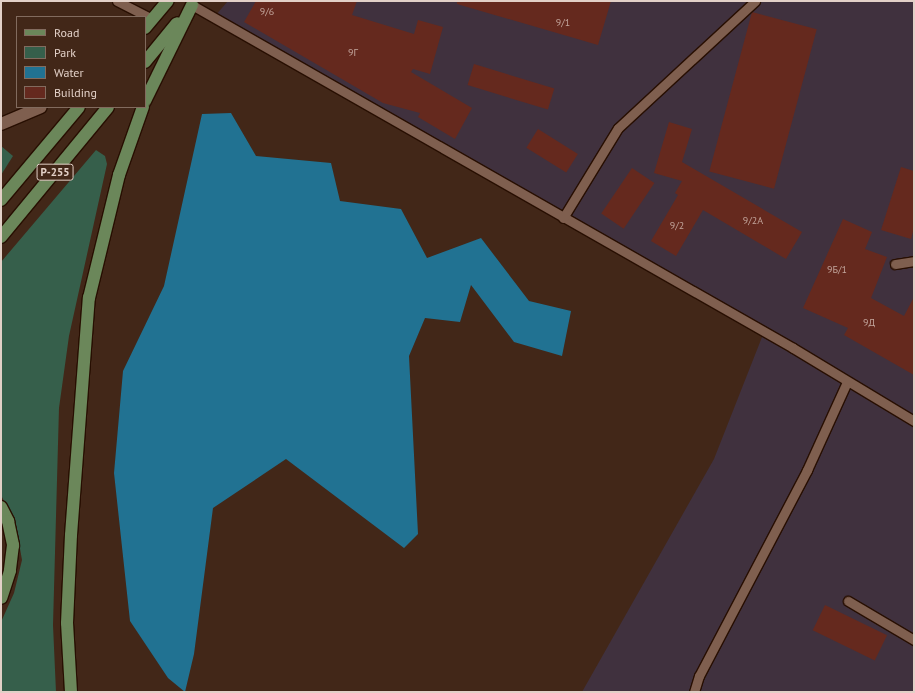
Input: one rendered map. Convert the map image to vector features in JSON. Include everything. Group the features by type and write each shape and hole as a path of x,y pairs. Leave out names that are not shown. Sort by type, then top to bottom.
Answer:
{"main road":[{"path":"147,24 168,1"},
{"path":"146,61 194,3"},
{"path":"146,99 194,3"},
{"path":"1,124 39,108"},
{"path":"1,200 77,108"},
{"name":"Р-255","path":"1,237 107,108"},
{"path":"70,692 67,623 71,535 89,298 119,175 143,108"},
{"path":"1,507 8,521 13,545 10,571 1,598"}],"lane":[{"path":"117,1 137,16"},
{"path":"563,218 618,128 755,1"},
{"path":"194,3 914,422"},
{"path":"895,264 914,261"},
{"path":"694,692 699,676 807,470 847,382"},
{"path":"848,601 914,640"}],"shaded area":[{"path":"228,1 914,1 914,692 582,692 714,459 766,327 215,16"}],"green space":[{"path":"1,146 13,156 1,175"},
{"path":"96,150 105,156 107,164 69,336 59,408 53,625 56,692 1,692 1,622 14,593 22,560 16,526 1,495 1,262"}],"water":[{"path":"231,113 256,156 331,163 340,201 401,209 427,258 481,238 529,301 571,311 562,356 514,342 471,285 460,322 425,318 409,356 418,534 404,548 286,459 213,508 194,654 185,692 168,678 130,621 114,473 123,371 164,286 202,114"}],"building":[{"path":"256,1 357,1 352,15 414,34 418,20 443,27 430,74 413,69 411,72 472,108 455,139 418,117 420,113 383,103 244,22"},
{"path":"457,1 611,1 598,45 457,4"},
{"path":"752,12 817,29 774,189 709,171"},
{"path":"474,64 554,89 548,110 468,85"},
{"path":"669,122 692,129 682,162 802,232 786,259 703,210 676,256 651,241 678,195 675,193 682,181 654,173"},
{"path":"538,129 578,154 566,173 526,148"},
{"path":"901,167 914,171 914,228 911,239 881,230"},
{"path":"632,168 654,183 624,229 601,214"},
{"path":"843,219 872,232 865,249 887,257 871,298 904,316 914,297 914,375 844,335 848,328 803,308"},
{"path":"825,605 887,635 875,660 813,630"}]}
